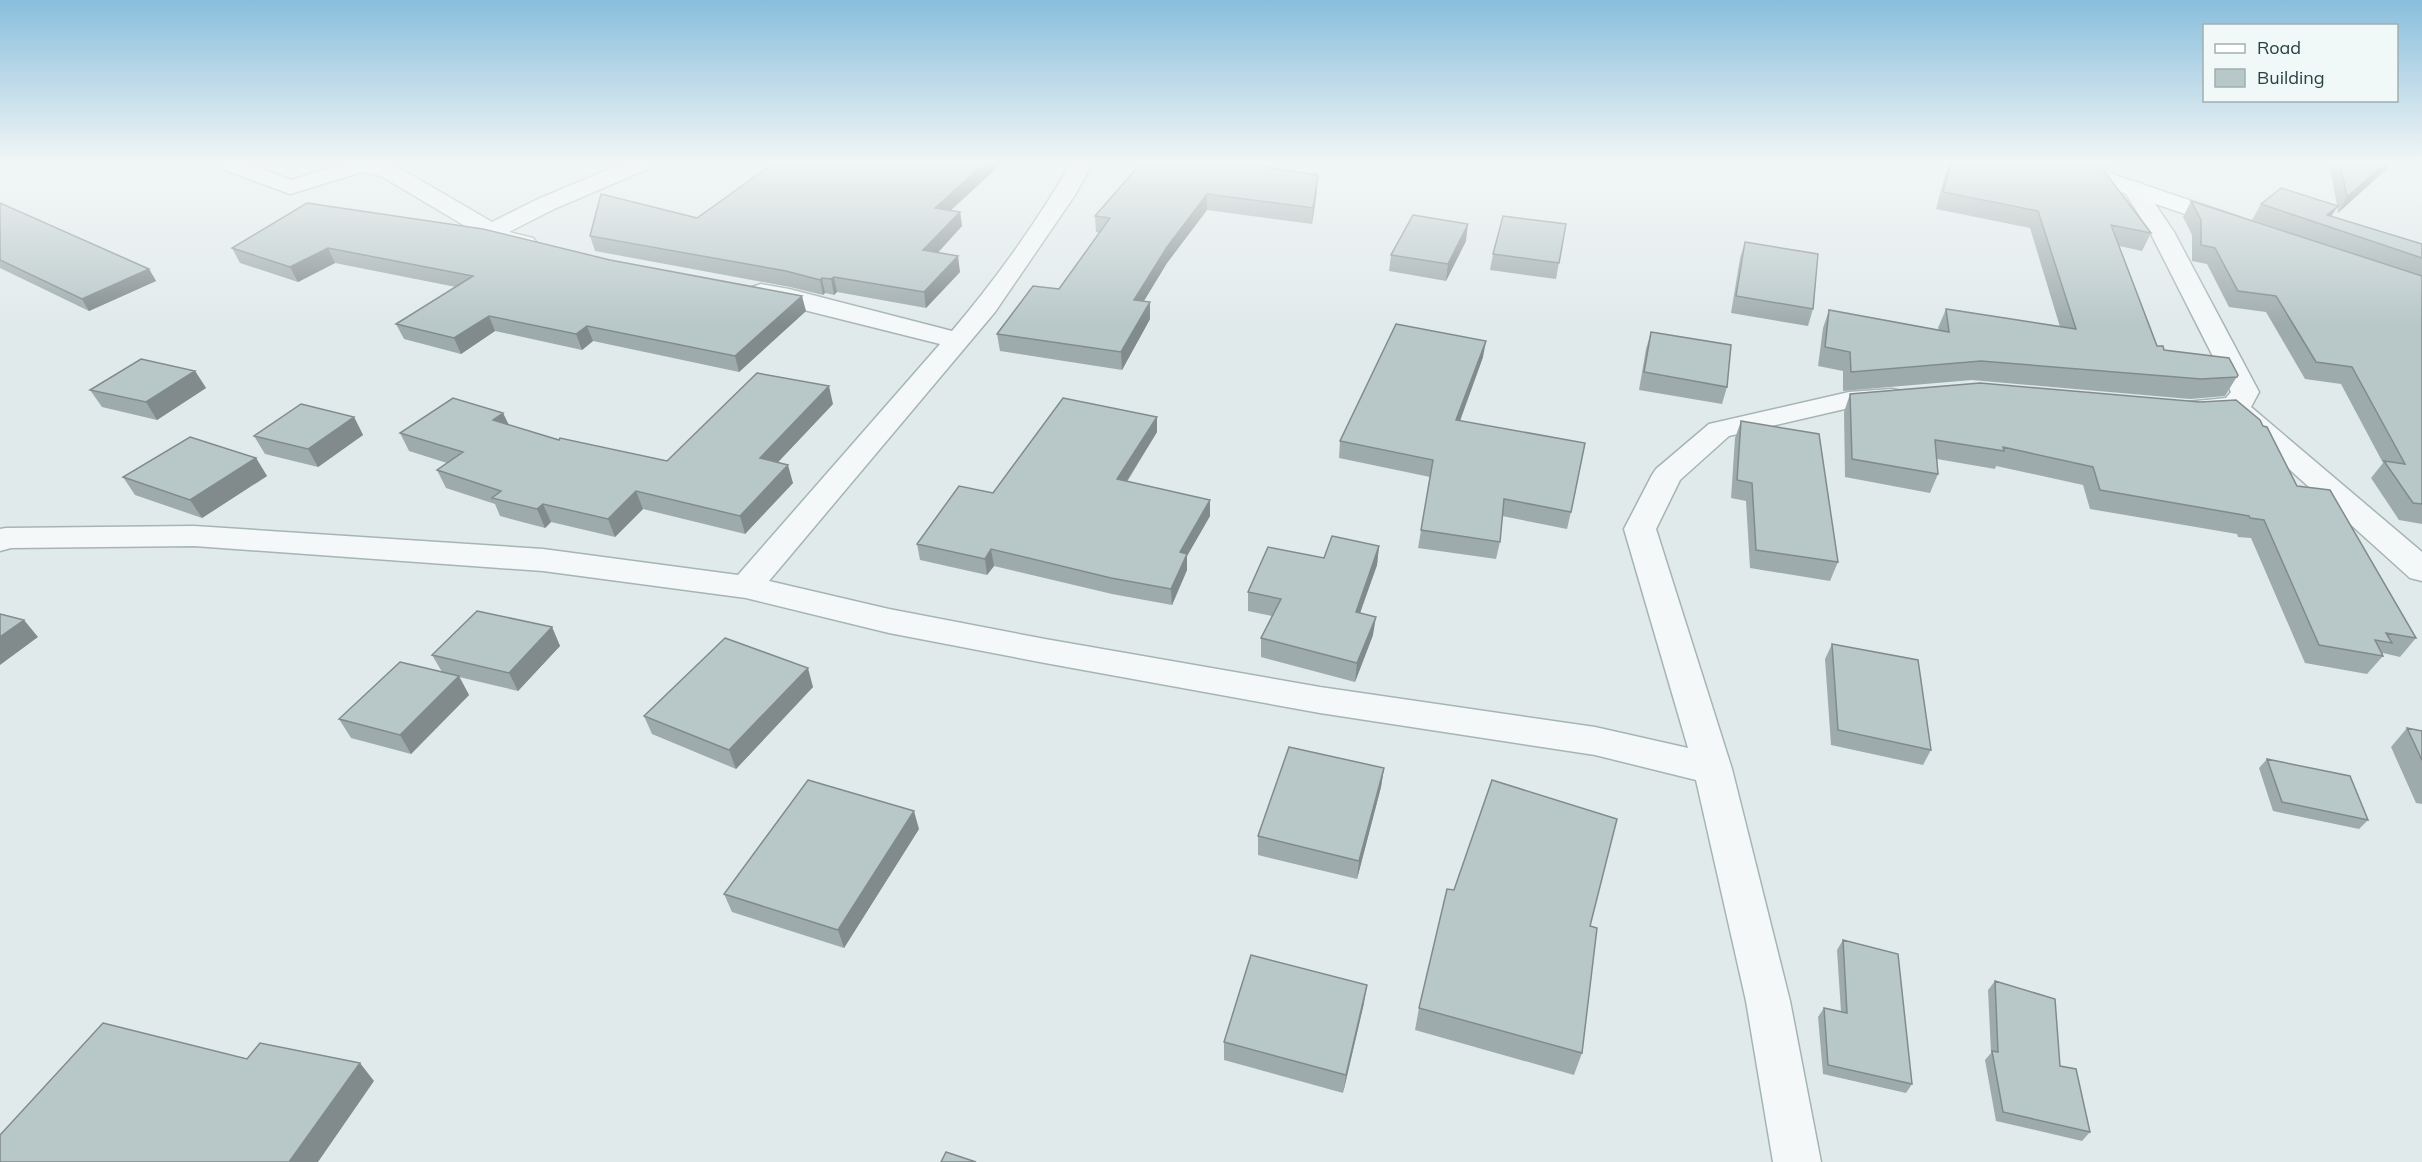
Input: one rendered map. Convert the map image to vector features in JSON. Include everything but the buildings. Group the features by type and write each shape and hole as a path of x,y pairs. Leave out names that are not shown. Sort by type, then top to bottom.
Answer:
{"main road":[{"path":"2216,217 2250,229"}],"street":[{"path":"467,217 492,232"},
{"path":"520,217 488,234 546,248"},
{"path":"746,587 986,307 1049,217"},
{"path":"2152,217 2245,392 2242,400 2233,406 2190,409 2167,407"},
{"path":"743,289 789,297 957,340"},
{"path":"1797,1162 1768,1001 1713,769 1640,529 1667,475 1719,430 1849,400 1916,394"},
{"path":"2233,406 2422,570"},
{"path":"2,537 195,536 543,560 746,587 889,621 1034,649 1320,700 1595,741 1713,769"}]}
